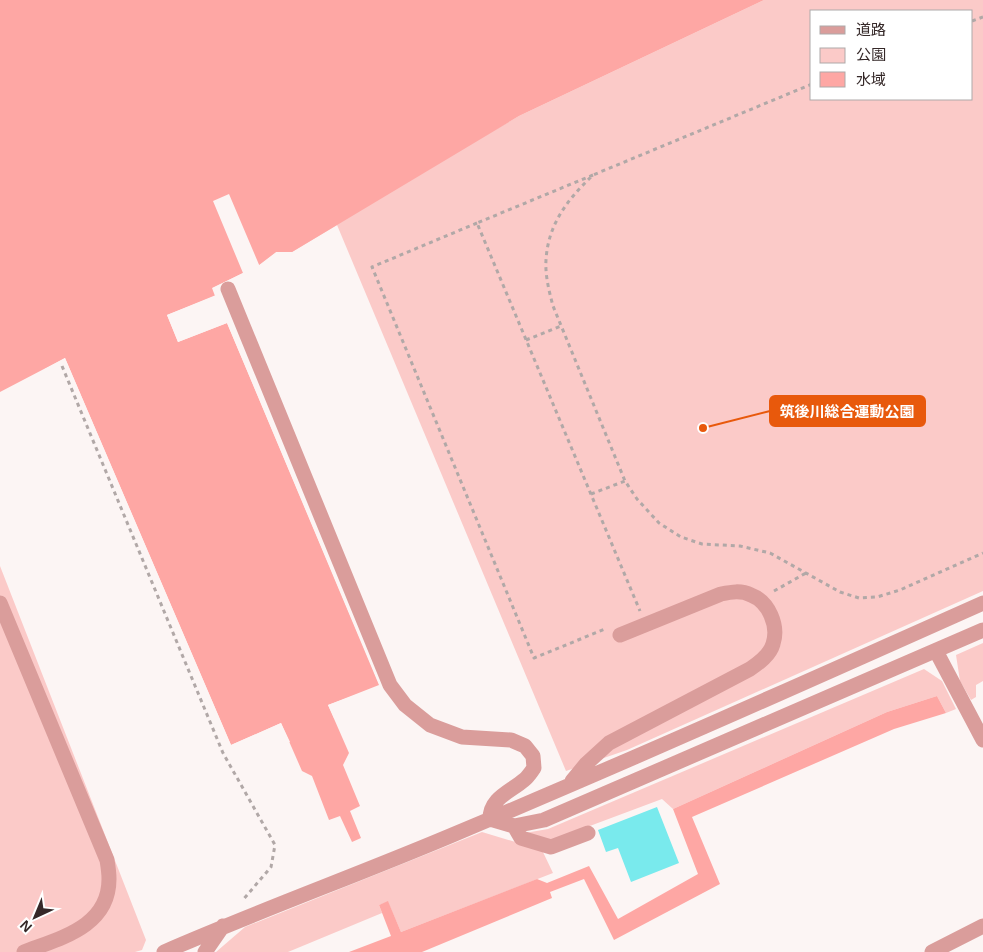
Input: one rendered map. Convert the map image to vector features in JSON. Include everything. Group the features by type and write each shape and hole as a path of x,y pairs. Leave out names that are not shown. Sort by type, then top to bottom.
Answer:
{"street":[{"path":"228,289 390,685 405,705 430,725 462,737 512,740 526,746 533,756 534,768 525,780 498,799 490,811 490,819"},
{"path":"570,784 586,764 609,742 750,669 764,658 773,645 775,630 771,615 762,602 751,594 738,591 721,594 613,632"},
{"path":"0,603 107,860 110,880 106,900 95,917 80,930 24,952"},
{"path":"164,952 222,926 490,819 765,701 983,603"},
{"path":"490,819 514,826 544,820 983,630"},
{"path":"936,651 983,740"},
{"path":"514,826 520,838 551,847 588,833"},
{"path":"205,952 222,926"},
{"path":"932,952 983,926"}],"path":[{"path":"613,632 534,658 372,267 810,85"},
{"path":"593,175 576,191 561,212 550,234 546,261 547,281 553,306 626,481 637,499 659,523 681,537 702,544 740,546 770,554 840,592 859,598 877,597 900,590 983,553"},
{"path":"477,223 641,614"},
{"path":"526,340 561,326"},
{"path":"62,366 223,753 275,845 271,867 240,902"},
{"path":"591,494 626,481"},
{"path":"770,594 806,573"}],"green space":[{"path":"764,0 983,0 983,591 627,750 566,771 337,225 292,252 276,252 259,265 254,252 507,105 449,156 519,116"},
{"path":"0,566 146,940 142,950 135,952 0,952"},
{"path":"983,643 983,681 976,685 976,697 971,700 960,681 956,655"},
{"path":"924,669 942,681 956,709 946,713 937,696 887,712 673,809 662,799 547,842 525,833 548,829"},
{"path":"482,832 542,850 553,873 401,932 388,902 379,905 382,913 288,952 216,952 245,927"}],"water":[{"path":"0,0 764,0 519,116 292,252 276,252 259,265 213,288 216,295 167,315 178,342 227,323 380,686 328,705 349,753 343,765 360,806 350,811 361,838 352,842 340,816 329,820 312,776 302,771 281,723 231,745 65,358 0,392"},
{"path":"937,696 946,713 894,729 692,817 720,884 614,940 584,879 550,892 552,898 422,952 349,952 391,936 379,905 388,901 401,932 537,879 547,883 589,866 618,919 698,874 673,809 887,712"}],"pier":[{"path":"229,194 260,267 216,289 217,298 170,317 180,338 226,320 229,321 382,685 380,688 331,706 336,717 334,718 328,705 379,685 227,323 178,342 167,315 215,296 212,288 243,273 213,201"},
{"path":"65,358 231,745 281,723 290,742 287,743 280,726 232,748 229,747 63,361 46,371 45,369"}],"building":[{"path":"657,807 679,863 631,882 618,848 606,852 598,830"}],"place":[{"name":"筑後川総合運動公園","path":"703,428"}]}
